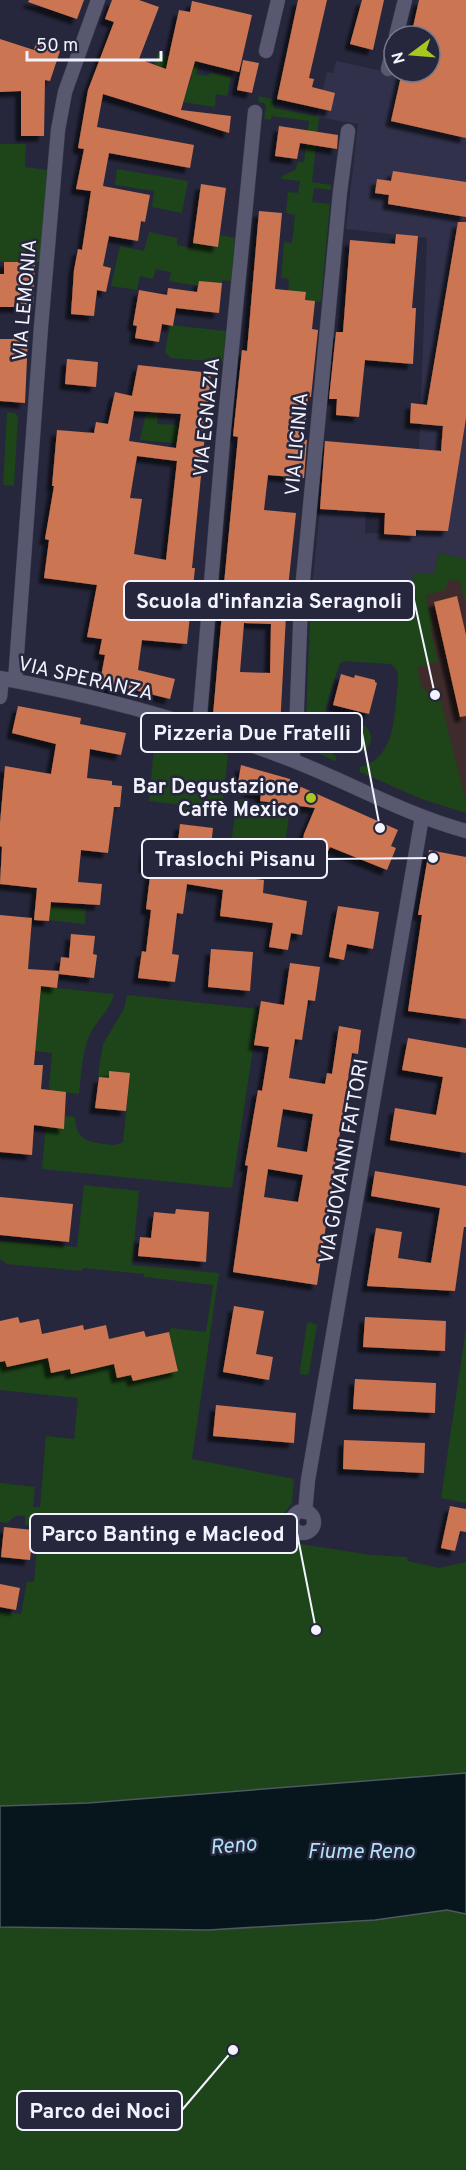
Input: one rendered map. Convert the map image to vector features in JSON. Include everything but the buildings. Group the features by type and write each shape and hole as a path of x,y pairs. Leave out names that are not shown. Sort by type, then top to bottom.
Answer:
{"street":[{"name":"VIA LEMONIA","path":"0,697 6,679 58,130 65,92 98,0"},
{"path":"266,51 278,0"},
{"path":"399,24 405,0"},
{"name":"VIA EGNAZIA","path":"198,727 255,112"},
{"name":"VIA LICINIA","path":"292,760 296,733 301,601 340,192 348,131"},
{"name":"VIA SPERANZA","path":"6,679 198,727 292,760 422,817 466,831"},
{"name":"VIA GIOVANNI FATTORI","path":"305,1512 321,1400 422,817"}],"shaded area":[{"path":"419,0 466,0 466,559 439,553 434,574 413,601 311,596 320,509 366,512 365,533 416,535 427,238 346,229 358,124 316,117 327,72 333,73 336,61 382,71 382,84 442,84 442,24 414,24"},
{"path":"439,553 466,559 466,813 396,788 414,574 434,574"}],"green space":[{"path":"158,53 199,63 196,74 208,76 210,73 231,77 227,96 216,94 215,107 183,102 192,76 155,65"},
{"path":"259,96 272,99 274,108 319,117 312,182 331,185 331,190 314,188 312,202 330,204 321,302 305,300 306,293 288,291 289,279 281,278 284,242 292,243 295,215 286,213 288,192 298,193 300,181 282,179 282,176 295,170 298,162 304,162 309,121 272,116 270,120 264,119 266,106 258,102"},
{"path":"0,144 26,144 25,167 47,170 40,262 0,262"},
{"path":"117,169 188,181 182,213 152,207 154,191 115,185"},
{"path":"149,232 177,238 177,245 192,248 193,243 218,247 220,235 235,238 231,281 222,280 222,283 199,281 198,286 169,281 171,272 156,269 153,279 140,276 137,290 111,286 120,246 144,251"},
{"path":"170,325 226,331 223,362 171,358 165,352"},
{"path":"7,412 15,413 18,417 14,486 3,485"},
{"path":"146,413 158,413 157,424 179,425 179,431 185,444 140,440"},
{"path":"439,553 466,559 466,599 464,600 460,582 448,579 445,590 426,595 433,627 430,628 438,662 417,667 422,688 429,693 438,690 466,802 466,813 422,799 360,772 360,767 372,762 381,754 391,732 398,673 390,664 344,661 340,663 328,699 324,725 329,748 337,758 335,761 307,748 305,744 311,596 413,601 414,574 434,574"},
{"path":"356,723 367,727 371,738 367,749 356,753 345,749 341,738 345,727"},
{"path":"157,735 205,746 228,755 221,815 181,811 182,805 149,801"},
{"path":"237,799 248,800 247,804 290,809 284,850 231,845"},
{"path":"50,906 86,909 85,924 49,920"},
{"path":"37,986 114,994 110,1005 87,1041 79,1094 55,1091 64,1129 65,1116 75,1117 79,1134 92,1142 109,1145 123,1142 130,1074 110,1071 109,1078 98,1075 103,1044 124,1009 127,995 259,1009 232,1188 42,1169 52,1053 35,1051 40,1002"},
{"path":"84,1185 139,1191 132,1265 219,1273 192,1459 294,1479 292,1503 281,1522 286,1536 294,1543 371,1555 407,1557 408,1561 439,1568 466,1562 466,1773 88,1803 0,1806 0,1611 21,1614 27,1582 34,1582 39,1527 25,1525 25,1516 15,1516 8,1523 0,1522 0,1483 35,1487 33,1507 40,1507 46,1436 74,1439 78,1398 0,1390 0,1362 5,1361 7,1367 48,1358 51,1373 70,1369 71,1374 114,1364 131,1375 133,1381 178,1370 169,1332 171,1328 206,1332 213,1285 144,1277 144,1274 7,1264 0,1259 0,1241 77,1247"},
{"path":"309,1322 317,1325 307,1375 300,1374 300,1370"},
{"path":"466,1328 466,1503 441,1498"},
{"path":"447,1910 466,1914 466,2170 0,2170 0,1927 208,1930 375,1920"}],"water":[{"name":"Fiume Reno","path":"466,1773 466,1914 447,1910 375,1920 208,1930 0,1927 0,1806 88,1803"}],"place":[{"name":"Scuola d'infanzia Seragnoli","path":"435,695"},
{"name":"Bar Degustazione Caffè Mexico","path":"311,798"},
{"name":"Pizzeria Due Fratelli","path":"380,828"},
{"name":"Traslochi Pisanu","path":"433,858"},
{"name":"Parco Banting e Macleod","path":"316,1630"},
{"name":"Parco dei Noci","path":"233,2050"}],"water label":[{"name":"Reno","path":"233,1845"}]}
